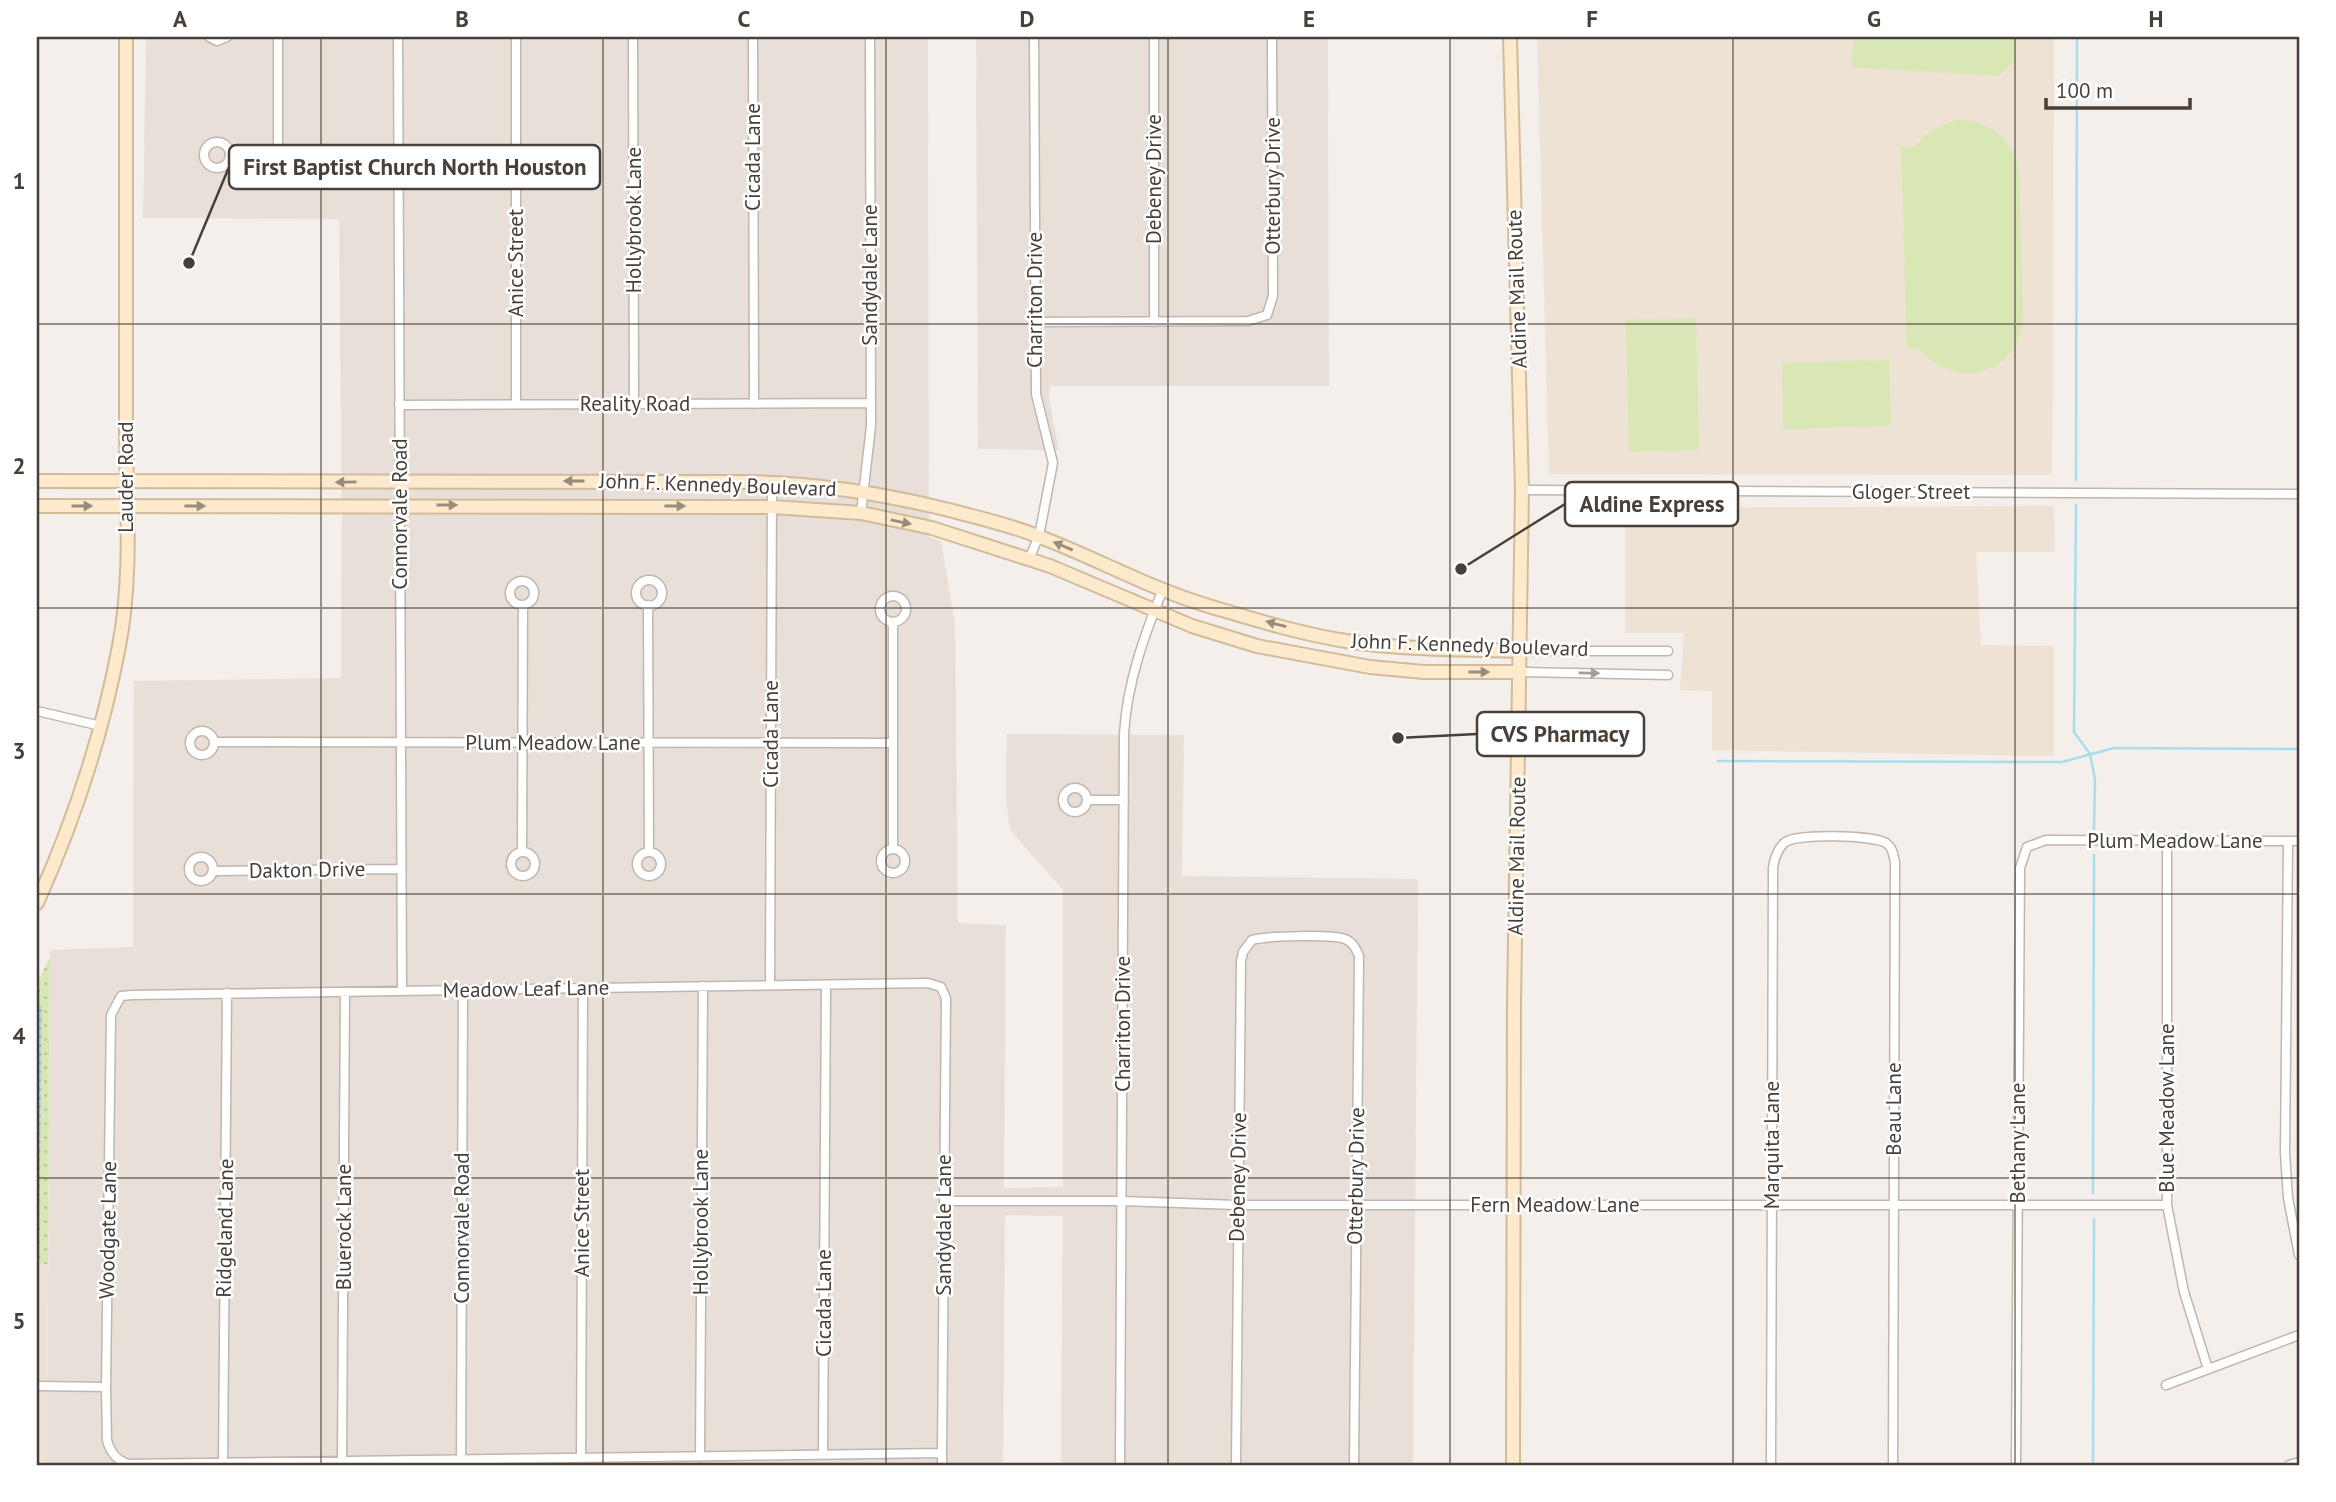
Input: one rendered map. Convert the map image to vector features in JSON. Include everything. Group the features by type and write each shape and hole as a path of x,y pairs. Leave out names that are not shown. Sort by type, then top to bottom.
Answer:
{"main road":[{"name":"Lauder Road","path":"37,903 82,792 101,726 124,614 127,506 126,37"},
{"name":"Aldine Mail Route","path":"1510,37 1522,490 1514,1004 1513,1465"},
{"name":"John F. Kennedy Boulevard","path":"37,481 772,482 864,492 984,519 1038,536 1210,606 1342,640 1421,648 1521,651"},
{"name":"John F. Kennedy Boulevard","path":"37,506 772,507 861,513 932,528 1029,559 1192,626 1256,646 1336,662 1424,672 1521,672"},
{"path":"1336,662 1342,640"}],"street":[{"path":"209,37 217,41 227,37"},
{"path":"278,37 278,155"},
{"name":"Connorvale Road","path":"398,37 402,991"},
{"name":"Anice Street","path":"516,37 516,404"},
{"name":"Hollybrook Lane","path":"633,37 634,404"},
{"name":"Cicada Lane","path":"753,37 754,404"},
{"name":"Sandydale Lane","path":"861,513 871,426 870,37"},
{"name":"Charriton Drive","path":"1029,559 1038,536 1053,463 1035,394 1034,37"},
{"name":"Debeney Drive","path":"1154,37 1154,321"},
{"name":"Otterbury Drive","path":"1154,321 1248,321 1267,315 1273,296 1272,37"},
{"path":"230,155 398,153"},
{"path":"1034,322 1154,321"},
{"name":"Reality Road","path":"399,405 870,403"},
{"name":"Cicada Lane","path":"770,985 772,482"},
{"name":"Gloger Street","path":"1522,490 2299,495"},
{"name":"Charriton Drive","path":"1120,1465 1126,705 1131,680 1163,589"},
{"path":"522,852 523,605"},
{"path":"649,605 649,852"},
{"path":"893,622 893,848"},
{"name":"John F. Kennedy Boulevard","path":"1521,651 1668,651"},
{"name":"John F. Kennedy Boulevard","path":"1521,672 1668,675"},
{"path":"37,711 101,726"},
{"name":"Plum Meadow Lane","path":"214,742 892,743"},
{"path":"1087,800 1124,800"},
{"name":"Marquita Lane","path":"1771,1465 1773,868 1774,859 1784,843 1799,838"},
{"name":"Beau Lane","path":"1799,838 1877,839 1893,851 1893,1465"},
{"name":"Plum Meadow Lane","path":"2051,841 2299,841"},
{"name":"Bethany Lane","path":"2016,1465 2020,868 2027,847 2051,841"},
{"path":"2288,841 2285,1153 2288,1198 2299,1255"},
{"name":"Blue Meadow Lane","path":"2167,842 2167,1205 2184,1292 2208,1369"},
{"name":"Dakton Drive","path":"214,871 401,869"},
{"name":"Debeney Drive","path":"1236,1465 1237,1205 1243,952 1252,940 1300,937"},
{"name":"Otterbury Drive","path":"1300,937 1344,938 1352,943 1359,956 1354,1465"},
{"name":"Meadow Leaf Lane","path":"115,1004 121,996 228,993 928,983 941,987"},
{"name":"Cicada Lane","path":"823,1454 826,985"},
{"name":"Hollybrook Lane","path":"700,1457 703,986"},
{"name":"Sandydale Lane","path":"941,987 946,998 942,1465"},
{"name":"Anice Street","path":"581,1458 583,988"},
{"name":"Connorvale Road","path":"461,1463 463,990"},
{"name":"Bluerock Lane","path":"342,1461 345,992"},
{"name":"Ridgeland Lane","path":"223,1463 228,993"},
{"name":"Woodgate Lane","path":"115,1004 111,1014 107,1440 114,1456 128,1464 223,1463"},
{"name":"Fern Meadow Lane","path":"944,1201 1122,1201 1237,1205 2167,1205"},
{"path":"2166,1385 2299,1335"},
{"path":"37,1387 106,1387"},
{"path":"223,1463 461,1463 581,1458 942,1454"},
{"path":"2289,1465 2299,1461"}],"shaded area":[{"path":"146,37 928,37 929,537 941,541 955,625 958,923 1006,925 1004,1188 1063,1187 1063,890 1010,830 1006,799 1007,734 1184,735 1182,876 1418,879 1413,1465 1061,1465 1063,1216 1005,1215 1003,1465 47,1465 50,950 133,947 134,681 341,678 339,219 143,218"},
{"path":"976,37 1328,37 1329,386 1050,386 1049,399 1059,450 978,449"},
{"path":"1537,37 2054,37 2052,475 1549,474"},
{"path":"2054,506 2055,552 1976,552 1981,645 2054,646 2054,756 1712,750 1712,691 1680,690 1684,633 1625,633 1625,508"},
{"path":"37,1264 48,1264 47,1465 37,1465"}],"green space":[{"path":"1854,37 2016,37 2016,59 1999,76 1851,67"},
{"path":"1956,120 1978,123 1996,132 2010,148 2019,169 2023,322 2017,341 2008,355 1996,366 1965,373 1949,370 1933,362 1919,349 1907,349 1901,147 1914,147 1929,131"},
{"path":"1696,318 1699,450 1629,452 1626,320"},
{"path":"1889,360 1891,426 1783,429 1782,363"},
{"path":"50,957 48,1264 37,1264 37,983"}],"water":[{"path":"37,1000 42,1007 37,1252"}],"waterway":[{"path":"2076,480 2077,37"},
{"path":"2076,505 2074,732 2090,754 2095,779 2094,829"},
{"path":"1718,761 2062,762 2114,748 2299,749"},
{"path":"2093,1193 2094,855"},
{"path":"2093,1465 2094,1219"}],"place":[{"name":"First Baptist Church North Houston","path":"189,263"},
{"name":"Aldine Express","path":"1461,569"},
{"name":"CVS Pharmacy","path":"1398,738"}]}
